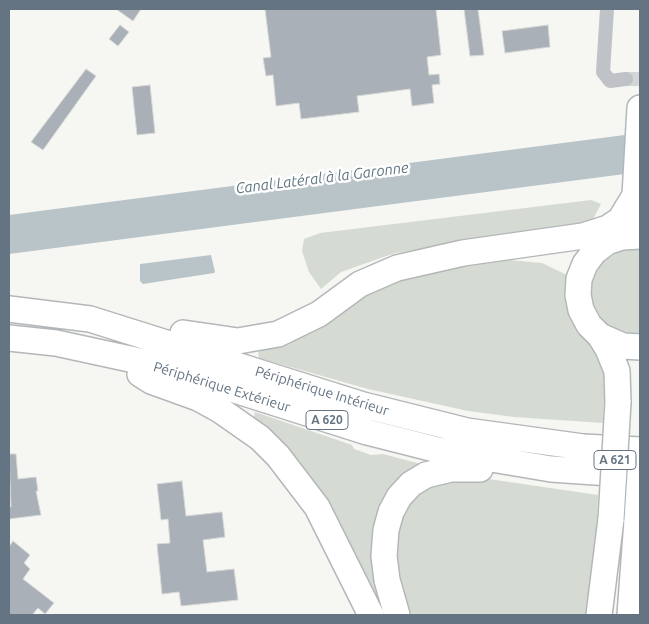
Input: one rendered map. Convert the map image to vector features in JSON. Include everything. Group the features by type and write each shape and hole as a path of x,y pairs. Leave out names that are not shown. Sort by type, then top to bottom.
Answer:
{"highway":[{"path":"640,108 634,198 635,209 631,237 607,242 594,252 585,264 579,279 578,295 581,310 588,324 600,336 623,346 640,346"},
{"path":"90,319 141,322 214,339 238,341 278,334 319,314 344,294 377,275 424,260 583,236 608,228 620,220 634,198"},
{"name":"Périphérique Intérieur","path":"9,309 90,319 363,405 468,431 583,447 640,450"},
{"name":"A 621","path":"600,336 614,362 618,379 611,522 626,614"},
{"name":"Périphérique Extérieur","path":"9,338 56,343 153,364 404,442 473,458 551,469 640,475"},
{"path":"108,354 151,381 198,398 220,410 260,438 278,456 317,507 371,615"},
{"path":"397,615 386,580 384,556 386,530 391,512 400,497 412,484 426,475 451,469 551,469"},
{"name":"A 621","path":"626,614 637,521 640,475"},
{"path":"599,615 611,522"}],"street":[{"path":"607,9 603,72 610,81 626,79"}],"shaded area":[{"path":"591,200 601,204 591,223 395,253 341,272 321,289 309,272 302,251 304,239 320,233"},
{"path":"640,249 640,335 625,334 605,324 593,305 591,294 592,282 602,262 621,250"},
{"path":"509,260 542,263 567,275 605,363 606,401 604,401 603,423 514,417 468,411 368,389 259,358 258,353 265,344 328,315 404,274"},
{"path":"255,412 352,445 354,449 371,455 383,454 421,464 398,488 391,615 382,615 253,421"},
{"path":"482,478 598,495 593,615 406,615 394,573 398,517 427,483"}],"water":[{"name":"Canal Latéral à la Garonne","path":"640,133 640,172 9,254 9,215"},
{"path":"211,255 214,273 143,284 140,281 140,264"}],"building":[{"path":"116,9 141,9 133,21"},
{"path":"265,9 436,9 441,55 427,57 429,75 439,74 440,84 432,85 434,103 412,106 410,89 357,96 359,112 301,119 299,103 276,106 273,75 266,76 263,58 271,57"},
{"path":"464,9 478,9 484,55 470,56"},
{"path":"120,25 129,32 118,46 109,39"},
{"path":"548,25 550,47 505,53 502,31"},
{"path":"86,69 96,76 43,150 31,142"},
{"path":"150,85 155,133 137,135 132,87"},
{"path":"9,454 16,454 18,479 36,477 38,491 36,491 41,515 9,519 9,507 11,507"},
{"path":"182,481 186,516 222,512 225,537 203,540 207,572 234,569 238,600 181,606 179,592 162,594 157,544 170,543 168,519 161,520 157,484"},
{"path":"13,541 30,555 24,563 30,569 23,579 54,603 45,614 38,608 32,615 9,615 9,547"}],"tunnel":[{"path":"626,79 640,79"}]}
